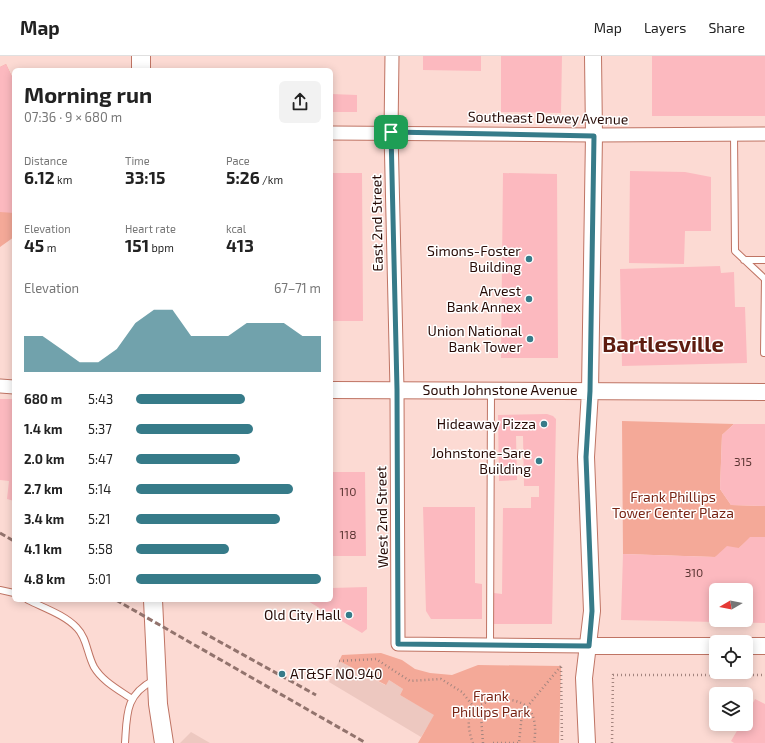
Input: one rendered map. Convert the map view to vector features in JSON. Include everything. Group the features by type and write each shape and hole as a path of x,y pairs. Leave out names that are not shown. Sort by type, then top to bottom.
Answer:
{"main road":[{"path":"141,56 141,68"},
{"path":"153,602 156,679 164,743"}],"street":[{"name":"East 2nd Street","path":"392,56 391,132 397,389"},
{"path":"587,743 584,678 592,611 586,457 590,391 594,136 593,56"},
{"name":"Southeast Dewey Avenue","path":"333,132 594,136 765,134"},
{"path":"0,386 12,386"},
{"name":"South Johnstone Avenue","path":"333,390 397,389 765,392"},
{"name":"West 2nd Street","path":"397,389 398,644 490,645"},
{"path":"490,645 709,646"},
{"path":"753,646 765,646"}],"lane":[{"path":"734,134 735,251 765,279 764,353"},
{"path":"744,260 765,260"},
{"path":"490,645 491,390"},
{"path":"0,590 12,593"},
{"path":"32,602 66,619 76,627 82,634 95,668 102,677 132,699"},
{"path":"125,743 128,710 132,699 141,687 156,679"}],"path":[{"path":"339,662 376,659 410,681 441,679 462,692 481,716 483,743"},
{"path":"493,743 519,743 522,713 561,666 562,743"},
{"path":"612,743 613,675 765,675"},
{"path":"473,743 470,737 469,716 475,708 491,701 512,700 527,707 535,724 534,743"},
{"path":"481,716 522,713"}],"shaded area":[{"path":"339,661 385,685 389,680 403,689 400,695 435,715 421,737 329,682"},
{"path":"191,732 210,743 180,743"}],"green space":[{"path":"6,64 12,77 12,238 0,247 0,67"},
{"name":"Frank Phillips Tower Center Plaza","path":"622,421 734,424 722,435 720,489 731,505 765,506 765,537 751,537 739,548 715,557 623,554"},
{"name":"Frank Phillips Park","path":"381,653 402,660 415,669 430,673 452,675 478,665 561,666 559,743 418,743 434,715 400,695 403,689 389,680 386,685 339,661 342,655"}],"building":[{"path":"423,56 481,56 481,71 423,70"},
{"path":"501,56 562,56 561,113 501,112"},
{"path":"652,56 765,56 765,116 652,116"},
{"path":"6,64 12,77 12,213 0,212 0,67"},
{"path":"333,94 357,95 357,112 333,112"},
{"path":"630,171 685,172 711,177 711,231 685,231 684,264 629,263"},
{"path":"333,173 362,173 363,321 333,321"},
{"path":"503,173 557,174 558,358 501,358"},
{"path":"720,266 721,273 734,272 735,307 745,307 747,363 622,366 620,269"},
{"path":"0,399 12,399 12,500 7,499 9,481 0,480"},
{"path":"547,414 556,419 552,624 494,624 494,593 502,594 503,508 531,508 531,497 539,497 539,486 524,486 523,436 516,436 517,480 499,481 498,415"},
{"path":"734,424 765,424 765,506 731,505 720,489 722,435"},
{"path":"333,472 365,472 366,556 333,556"},
{"path":"423,507 475,507 475,583 482,584 482,619 431,619 426,611"},
{"path":"750,537 765,537 765,623 753,623 753,583 709,583 709,622 621,620 623,554 715,557 727,546 739,548"},
{"name":"Old City Hall","path":"367,587 367,629 362,633 309,602 333,602 333,588"},
{"path":"755,699 765,704 765,743 734,743 731,741 737,731 753,731 753,703"}],"railway":[{"path":"0,533 12,540"},
{"path":"119,602 366,743"},
{"path":"202,632 316,695"}],"place":[{"name":"Simons-Foster Building","path":"529,259"},
{"name":"Arvest Bank Annex","path":"529,299"},
{"name":"Union National Bank Tower","path":"530,339"},
{"name":"Hideaway Pizza","path":"544,424"},
{"name":"Johnstone-Sare Building","path":"539,461"},
{"name":"Old City Hall","path":"349,615"},
{"name":"AT&SF NO.940","path":"282,674"}],"district":[{"name":"Bartlesville","path":"663,344"}],"route":[{"path":"391,132 594,136 590,391 586,457 592,581 592,611 589,646 398,644 397,389 391,132"}]}
